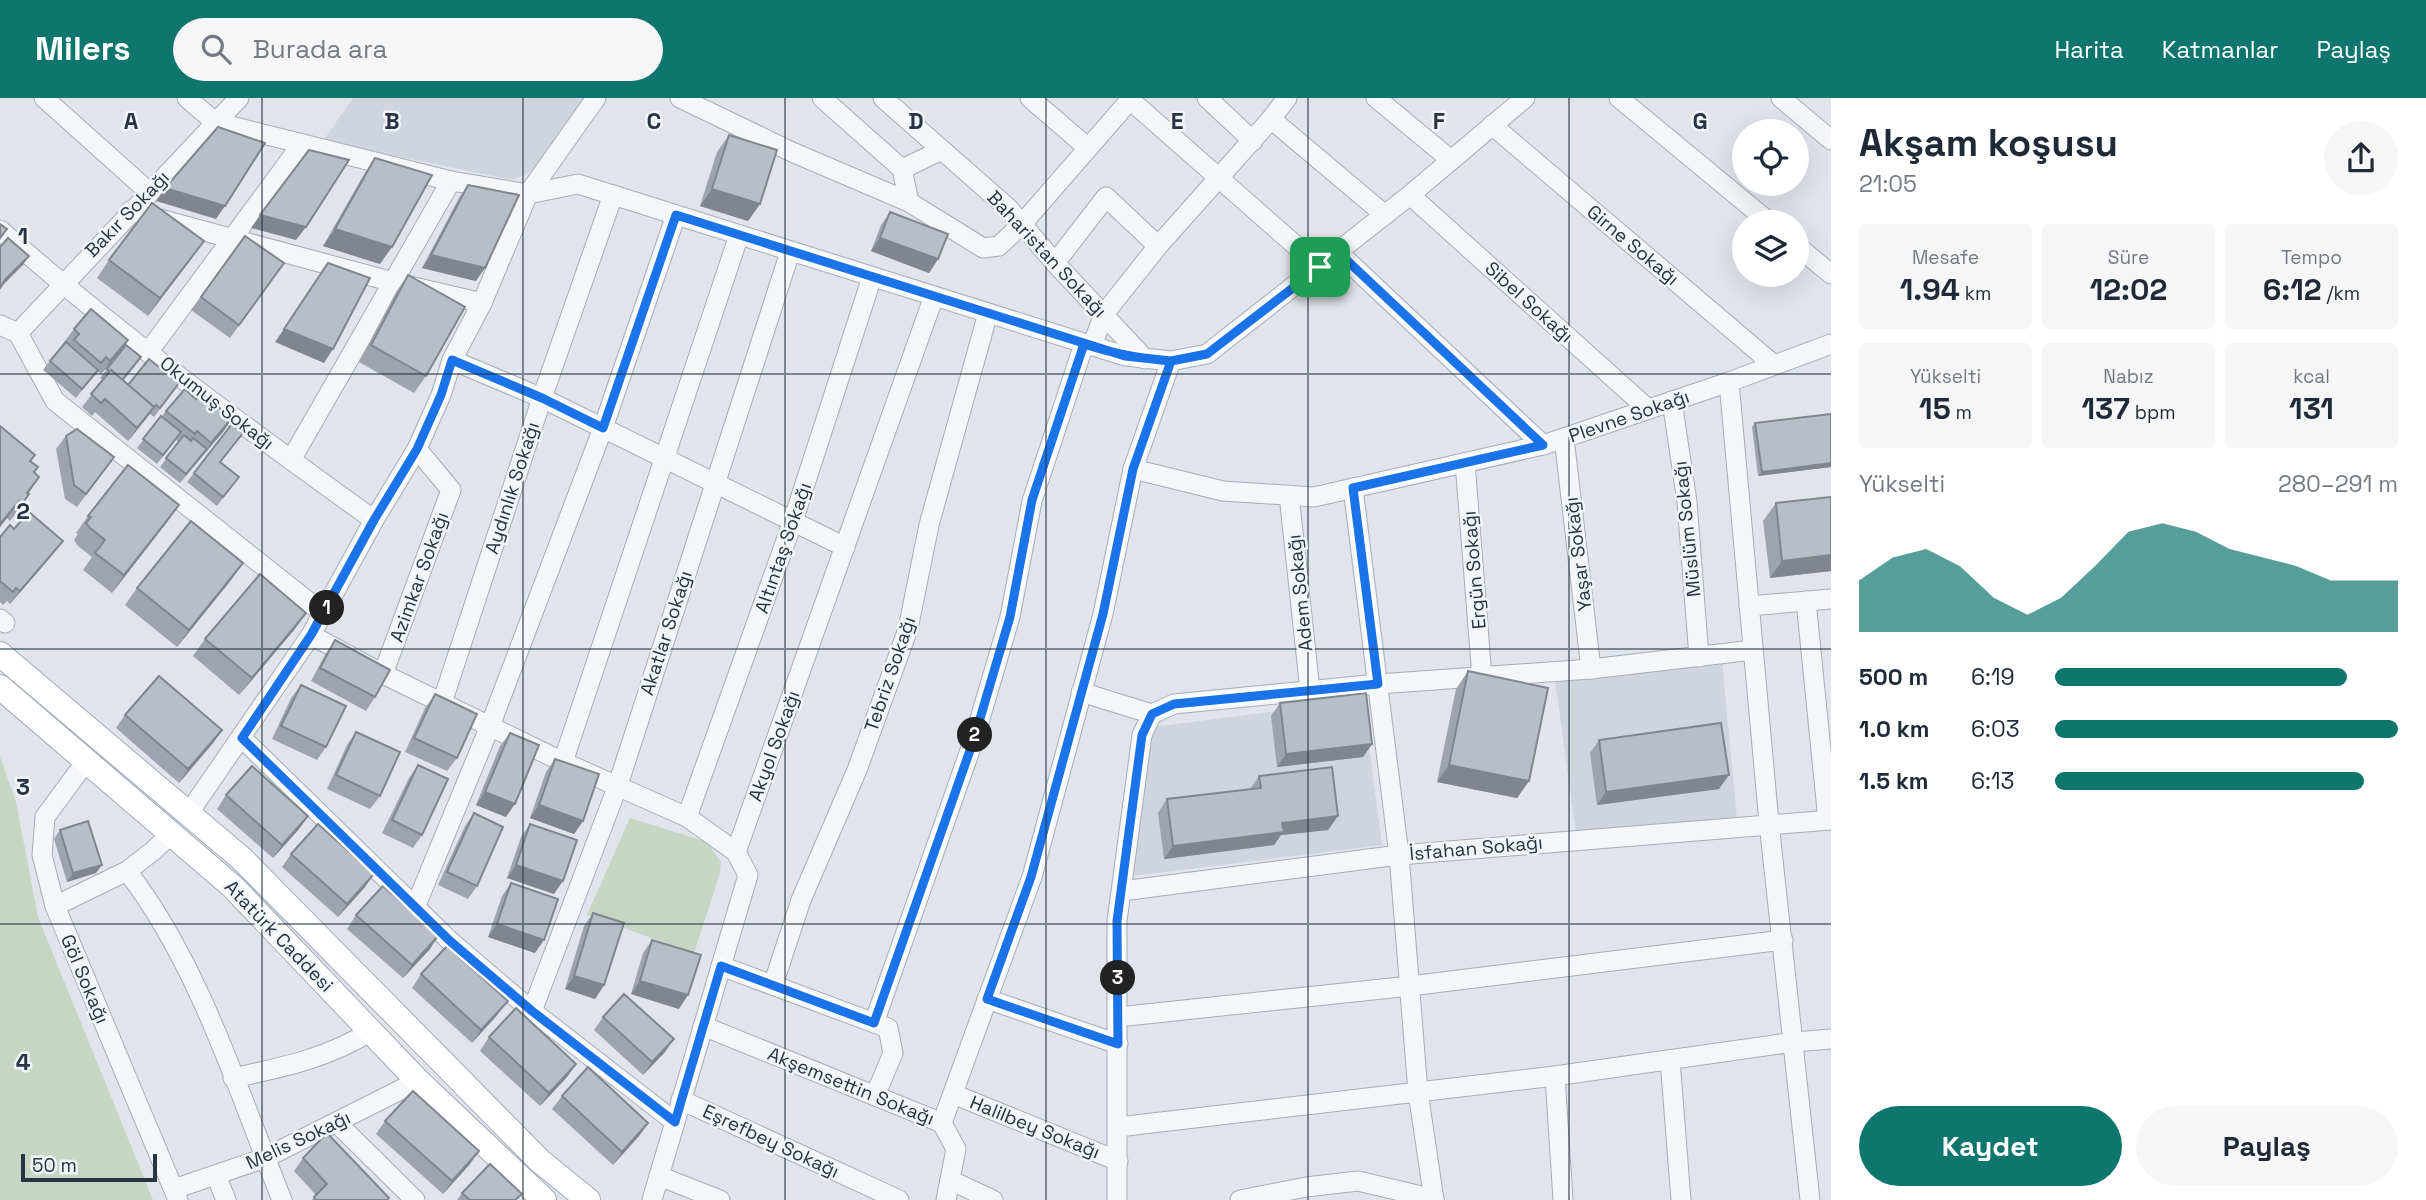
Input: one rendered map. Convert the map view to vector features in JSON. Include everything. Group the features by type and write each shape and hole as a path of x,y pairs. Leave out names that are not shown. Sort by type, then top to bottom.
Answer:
{"main road":[{"path":"0,654 242,859 540,1161 588,1200"},
{"name":"Atatürk Caddesi","path":"0,687 233,887 418,1081 544,1200"}],"street":[{"path":"44,98 149,191"},
{"path":"187,98 215,122 451,181 528,194 578,184 1088,345 1125,356 1171,361 1207,354 1410,195 1492,125 1514,101"},
{"name":"Bakır Sokağı","path":"9,329 61,284 239,98"},
{"path":"188,814 324,614 374,520 417,449 441,395 452,360 482,303 528,194 596,98"},
{"path":"680,98 792,152 909,202 983,248 999,246 1022,224 1129,99 1320,267"},
{"path":"822,98 902,169 909,202"},
{"name":"Baharistan Sokağı","path":"883,98 1009,209 1145,359"},
{"path":"1030,98 1088,148"},
{"path":"1207,98 1253,141"},
{"path":"874,1023 974,739 1010,617 1032,500 1088,345 1104,314 1158,246 1253,141 1287,98"},
{"path":"1376,98 1451,160"},
{"path":"1619,98 1754,210"},
{"path":"1781,98 1831,140"},
{"path":"1271,119 1385,215"},
{"name":"Girne Sokağı","path":"1492,125 1773,365"},
{"path":"149,351 302,144"},
{"path":"902,169 942,150"},
{"path":"291,460 451,181"},
{"name":"Aydınlık Sokağı","path":"442,703 542,398 614,195"},
{"name":"Sibel Sokağı","path":"1410,195 1648,409"},
{"path":"1055,262 1106,197 1158,246"},
{"path":"131,211 393,282 482,303"},
{"path":"415,905 490,726 603,428 676,215"},
{"name":"Okumuş Sokağı","path":"0,230 61,284 374,520"},
{"path":"563,762 739,235"},
{"name":"Akatlar Sokağı","path":"532,1011 617,788 790,252"},
{"path":"1338,252 1543,445"},
{"path":"1809,256 1831,274"},
{"name":"Altıntaş Sokağı","path":"687,817 793,521 872,277"},
{"name":"Akyol Sokağı","path":"736,852 934,296"},
{"name":"Tebriz Sokağı","path":"773,985 801,900 857,770 908,629 929,525 989,313"},
{"path":"9,329 55,401 324,614"},
{"name":"Plevne Sokağı","path":"1133,469 1223,491 1314,497 1543,445 1729,382 1831,344"},
{"path":"452,360 542,398 845,547"},
{"path":"942,1123 1031,877 1103,614 1133,469 1171,361"},
{"path":"1729,382 1769,824 1810,1200"},
{"name":"Müslüm Sokağı","path":"1672,401 1687,502 1699,657"},
{"name":"Yaşar Sokağı","path":"1564,438 1591,669"},
{"name":"Azimkar Sokağı","path":"383,674 451,490 417,449"},
{"name":"Ergün Sokağı","path":"1465,463 1482,677"},
{"path":"1240,1200 1306,1187 1358,1181 1434,1200 1418,1092 1399,855 1353,488"},
{"name":"Adem Sokağı","path":"1289,495 1310,691"},
{"path":"1749,606 1831,599"},
{"path":"1806,601 1829,820"},
{"path":"311,635 383,674 563,762 687,817 736,852 748,875 652,1200"},
{"path":"1117,1200 1117,921 1142,735 1152,714 1174,704 1378,684 1591,669 1753,650"},
{"path":"1081,692 1152,714"},
{"path":"242,738 450,941 532,1011 675,1122"},
{"name":"Göl Sokağı","path":"87,760 45,817 42,855 55,906 176,1194"},
{"name":"İsfahan Sokağı","path":"1122,891 1399,855 1829,820"},
{"path":"55,906 127,871 172,834"},
{"path":"127,871 152,903 196,986 282,1200"},
{"path":"1118,1017 1410,986 1783,940"},
{"path":"721,966 888,1028 893,1053 875,1096"},
{"path":"987,999 1118,1044"},
{"name":"Akşemsettin Sokağı","path":"703,1026 942,1123 956,1149 946,1200"},
{"path":"233,1077 314,1059 371,1031"},
{"path":"1118,1127 1555,1076 1831,1039"},
{"path":"1670,1060 1681,1200"},
{"path":"1555,1076 1563,1200"},
{"name":"Melis Sokağı","path":"176,1194 216,1175 265,1158 418,1081"},
{"name":"Halilbey Sokağı","path":"953,1094 1118,1161"},
{"name":"Eşrefbey Sokağı","path":"681,1100 899,1200"},
{"path":"337,1123 415,1200"},
{"path":"216,1175 226,1200"},
{"path":"659,1176 720,1200"},
{"path":"950,1180 993,1200"}],"shaded area":[{"path":"353,98 586,98 538,168 513,180 323,141"},
{"path":"1722,661 1737,819 1576,833 1555,680"},
{"path":"1363,700 1382,845 1132,876 1153,727"}],"green space":[{"path":"0,757 16,802 38,917 153,1200 0,1200"},
{"path":"630,818 707,842 721,862 720,873 694,953 587,915"}],"building":[{"path":"218,127 265,143 225,206 165,188"},
{"path":"729,135 777,150 760,204 712,189"},
{"path":"309,150 349,160 306,227 260,215"},
{"path":"375,158 432,175 392,247 335,229"},
{"path":"468,185 519,195 485,268 431,255"},
{"path":"152,203 204,241 160,298 109,260"},
{"path":"890,212 948,234 938,259 880,238"},
{"path":"0,224 7,229 0,238"},
{"path":"245,236 284,263 239,325 201,297"},
{"path":"8,238 29,256 0,288 0,247"},
{"path":"328,263 370,278 333,349 284,329"},
{"path":"408,275 465,307 426,376 371,345"},
{"path":"91,309 128,340 110,361 106,357 101,363 74,340 79,334 74,329"},
{"path":"66,342 98,370 82,389 50,361"},
{"path":"126,345 141,357 122,380 107,369"},
{"path":"149,359 179,383 160,408 156,405 154,407 128,385"},
{"path":"111,370 154,407 137,428 105,399 101,403 91,394"},
{"path":"185,389 196,399 201,393 232,418 211,443 166,411"},
{"path":"1831,414 1831,463 1762,472 1755,423"},
{"path":"161,416 181,432 163,455 143,439"},
{"path":"232,424 243,433 220,462 239,477 223,497 194,473"},
{"path":"0,426 35,455 30,461 38,467 34,472 39,477 22,504 19,501 0,524"},
{"path":"77,429 114,457 86,494 74,485 66,436"},
{"path":"184,435 191,441 193,438 207,449 186,474 166,458"},
{"path":"128,465 179,505 124,575 95,553 105,540 86,523 91,517 88,516"},
{"path":"1831,497 1831,555 1782,561 1776,503"},
{"path":"29,512 63,541 20,591 16,588 13,592 0,581 0,537 10,525 14,529"},
{"path":"191,521 243,563 189,630 137,588"},
{"path":"260,574 306,613 252,678 205,639"},
{"path":"335,640 390,670 375,697 320,668"},
{"path":"1468,671 1548,688 1529,781 1449,765"},
{"path":"159,676 222,730 188,769 125,715"},
{"path":"301,685 346,706 326,747 281,726"},
{"path":"1366,693 1372,744 1286,754 1280,703"},
{"path":"435,694 477,714 457,758 414,738"},
{"path":"1721,723 1729,775 1606,792 1599,740"},
{"path":"356,732 400,752 380,796 336,775"},
{"path":"510,733 539,745 515,804 485,792"},
{"path":"555,759 599,774 583,821 539,805"},
{"path":"418,765 448,779 422,835 392,820"},
{"path":"252,766 308,816 282,845 226,795"},
{"path":"1332,767 1338,816 1282,823 1284,832 1173,846 1167,799 1261,788 1259,776"},
{"path":"474,813 503,827 477,886 447,872"},
{"path":"88,821 102,865 73,873 60,830"},
{"path":"318,824 374,874 347,904 291,854"},
{"path":"530,824 577,840 563,881 516,865"},
{"path":"511,883 558,899 544,940 497,924"},
{"path":"383,886 439,935 412,965 356,915"},
{"path":"593,913 624,923 604,985 574,976"},
{"path":"652,940 701,955 688,995 640,981"},
{"path":"447,946 508,1001 481,1030 421,974"},
{"path":"624,994 674,1039 652,1062 603,1017"},
{"path":"516,1008 576,1064 549,1093 489,1037"},
{"path":"588,1067 648,1123 622,1152 562,1096"},
{"path":"413,1091 479,1151 452,1181 385,1121"},
{"path":"327,1133 389,1198 387,1200 316,1200 314,1197 327,1184 303,1158"},
{"path":"490,1164 522,1194 515,1200 470,1200 462,1193"}],"route":[{"path":"1320,267 1207,354 1171,361 1125,356 676,215 603,428 542,398 452,360 441,395 417,449 374,520 324,614 242,738 450,941 532,1011 675,1122 721,966 874,1023 974,739 1010,617 1032,500 1084,344 1125,356 1145,359 1171,361 1133,469 1103,614 1031,877 987,999 1118,1044 1117,921 1142,735 1152,714 1174,704 1378,684 1353,488 1543,445 1338,252 1320,267"}]}
